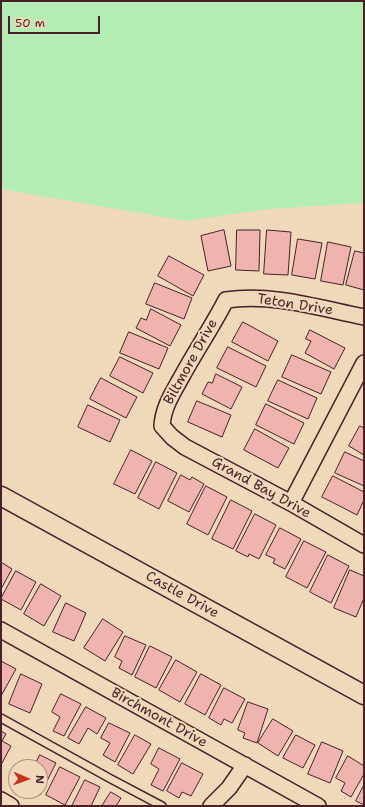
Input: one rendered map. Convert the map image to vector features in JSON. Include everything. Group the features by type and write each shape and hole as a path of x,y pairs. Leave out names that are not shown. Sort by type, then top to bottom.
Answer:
{"street":[{"name":"Teton Drive","path":"226,300 243,298 287,301 364,317"},
{"name":"Biltmore Drive","path":"162,426 166,405 226,300"},
{"path":"290,503 364,363"},
{"name":"Grand Bay Drive","path":"162,426 172,437 185,447 290,503 364,545"},
{"name":"Castle Drive","path":"1,496 364,695"},
{"name":"Birchmont Drive","path":"1,630 315,805"},
{"path":"211,806 229,788 245,765"}],"lane":[{"path":"1,718 110,779 162,806"}],"green space":[{"path":"1,1 364,1 364,203 269,209 186,221 1,189"}],"building":[{"path":"224,230 231,266 208,271 201,236"},
{"path":"237,230 260,230 259,271 236,270"},
{"path":"267,230 291,232 288,275 264,274"},
{"path":"298,239 322,243 315,279 292,275"},
{"path":"328,242 351,247 343,285 321,281"},
{"path":"355,251 364,253 364,290 346,285"},
{"path":"169,256 204,275 193,296 158,276"},
{"path":"155,283 192,298 184,319 146,304"},
{"path":"151,309 181,325 170,346 136,328 141,318 146,320"},
{"path":"243,322 278,341 268,361 232,342"},
{"path":"310,330 345,348 334,369 305,353 311,341 306,339"},
{"path":"129,332 168,348 159,369 120,353"},
{"path":"228,347 266,366 256,387 217,368"},
{"path":"292,355 331,372 321,394 282,377"},
{"path":"120,357 153,373 143,393 110,376"},
{"path":"216,374 242,387 231,409 202,394 208,382 212,383"},
{"path":"101,378 137,397 126,418 90,399"},
{"path":"278,380 317,398 308,419 268,401"},
{"path":"197,401 231,415 222,437 188,422"},
{"path":"266,404 304,423 294,444 256,425"},
{"path":"88,405 120,420 110,442 78,427"},
{"path":"360,426 364,428 364,455 349,446"},
{"path":"255,429 289,448 278,468 244,450"},
{"path":"131,450 152,461 135,494 114,484"},
{"path":"345,452 364,461 364,486 335,473"},
{"path":"156,462 177,473 159,509 138,498"},
{"path":"181,475 190,480 192,477 204,484 189,512 168,501"},
{"path":"333,476 364,492 364,500 357,515 322,497"},
{"path":"206,486 227,497 208,535 187,524"},
{"path":"231,500 252,511 233,549 212,539"},
{"path":"255,514 276,525 259,559 249,554 248,557 236,551"},
{"path":"280,528 301,539 285,569 273,563 275,559 266,555"},
{"path":"304,541 326,552 307,588 286,577"},
{"path":"328,555 349,566 331,603 310,592"},
{"path":"1,562 12,569 1,589"},
{"path":"350,570 364,576 364,598 356,617 334,608"},
{"path":"16,571 36,582 21,610 1,599"},
{"path":"41,584 61,596 44,626 24,614"},
{"path":"66,603 86,613 74,641 53,632"},
{"path":"103,619 123,632 105,661 84,648"},
{"path":"125,636 146,645 132,675 119,668 122,661 115,657"},
{"path":"150,646 172,657 156,688 135,677"},
{"path":"176,660 197,672 180,702 159,690"},
{"path":"1,661 16,669 1,696"},
{"path":"21,674 42,684 30,713 9,704"},
{"path":"201,674 221,685 205,715 185,704"},
{"path":"224,688 245,699 232,723 224,719 221,725 209,718"},
{"path":"61,694 81,704 64,736 53,731 60,717 52,712"},
{"path":"248,702 268,709 257,743 243,738 245,733 238,730"},
{"path":"86,707 106,718 97,734 88,728 79,744 68,738"},
{"path":"273,719 293,731 278,756 258,743"},
{"path":"109,723 130,733 115,762 103,755 110,743 101,738"},
{"path":"1,731 6,734 2,741 11,746 1,765"},
{"path":"135,735 151,744 133,774 118,765"},
{"path":"296,735 315,745 303,768 283,758"},
{"path":"322,742 343,751 330,783 308,774"},
{"path":"159,748 180,759 163,791 151,785 159,769 151,764"},
{"path":"40,755 48,759 38,759"},
{"path":"348,756 364,766 364,774 351,797 341,791 345,783 336,778"},
{"path":"48,759 56,763 48,779"},
{"path":"182,763 203,774 191,796 182,792 179,798 167,791"},
{"path":"60,767 80,777 65,805 48,796 48,791"},
{"path":"85,780 100,787 91,806 72,806"},
{"path":"364,785 364,805 356,801"},
{"path":"111,792 121,798 116,806 102,806"}]}
